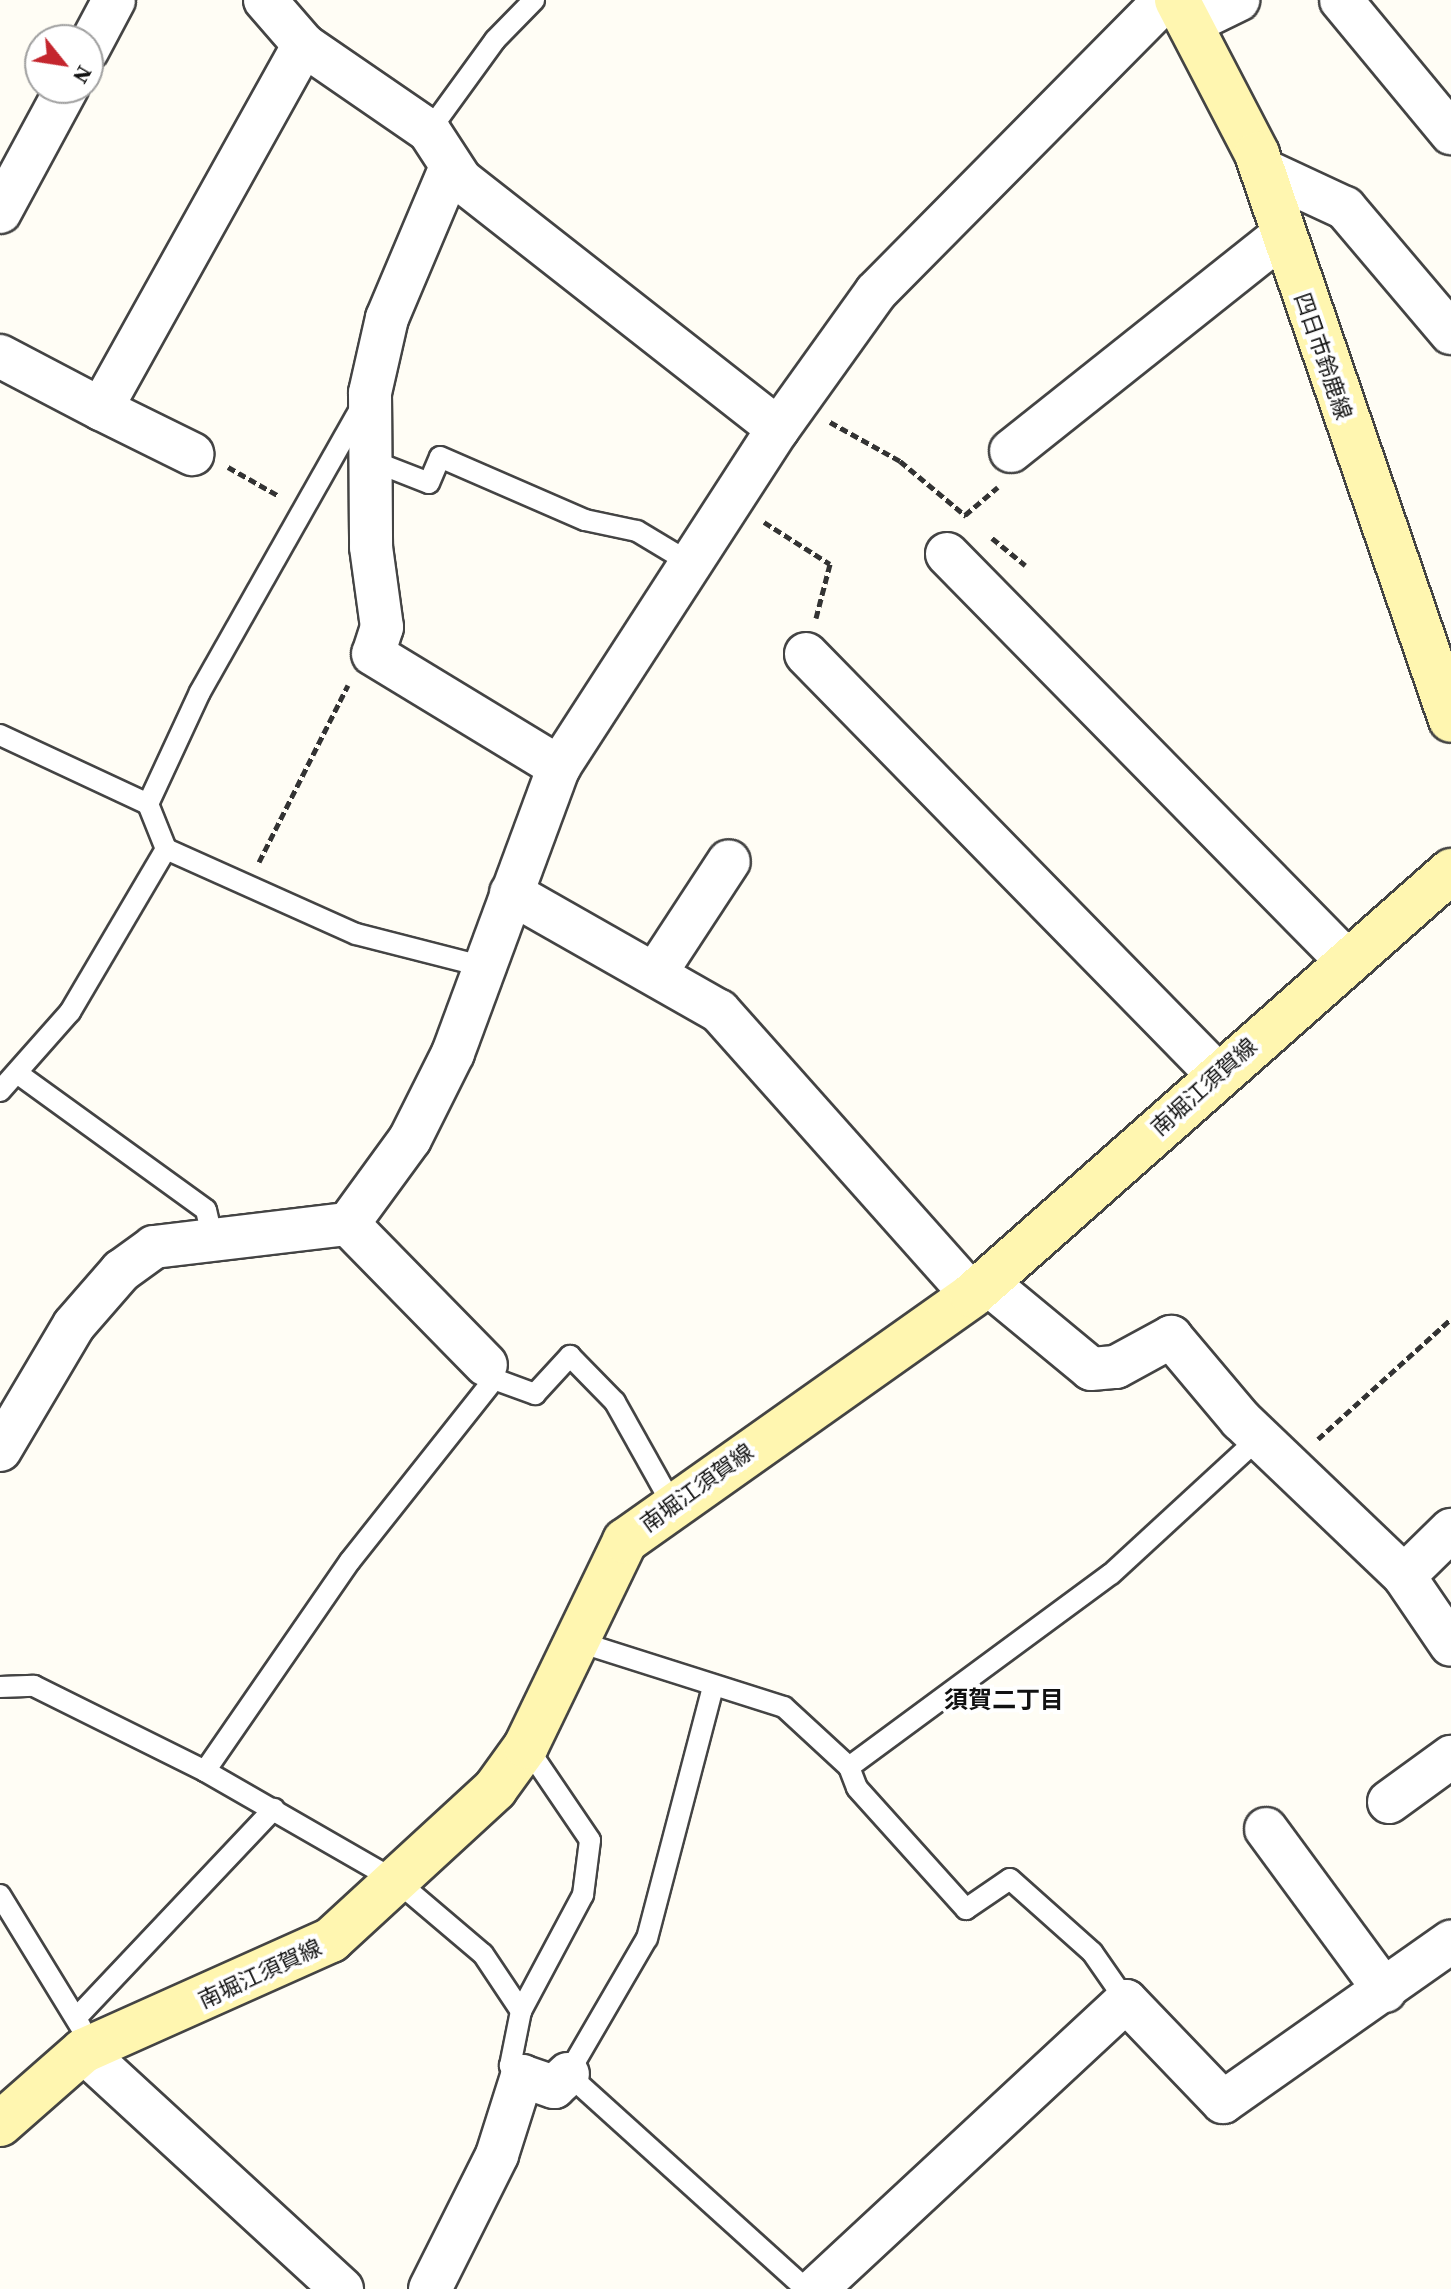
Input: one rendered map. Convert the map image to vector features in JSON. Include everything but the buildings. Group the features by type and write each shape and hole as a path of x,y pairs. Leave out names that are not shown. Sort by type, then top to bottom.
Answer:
{"main road":[{"name":"四日市鈴鹿線","path":"1177,8 1263,170 1281,236 1451,720"},
{"name":"南堀江須賀線","path":"0,2124 81,2033 290,1964 398,1882 495,1789 526,1746 625,1541 672,1504 979,1288 1345,959 1451,871"}],"street":[{"path":"101,24 114,0"},
{"path":"265,0 304,45 429,131 450,169 788,417"},
{"path":"348,1224 431,1099 485,967 559,767 788,417 876,292 1177,8 1238,0"},
{"path":"1341,0 1451,133"},
{"path":"101,409 304,45"},
{"path":"0,212 58,104"},
{"path":"450,169 387,318 370,393 370,460 382,627 373,654 559,767"},
{"path":"1263,170 1345,208 1451,333"},
{"path":"1011,451 1281,236"},
{"path":"0,356 192,454"},
{"path":"947,554 1345,959"},
{"path":"806,654 1218,1075"},
{"path":"657,971 729,861"},
{"path":"511,893 657,971 746,1038 853,1169 979,1288 1091,1369 1116,1367 1171,1337 1262,1435 1404,1576 1451,1645"},
{"path":"5,1429 74,1325 121,1271 154,1247 212,1236 348,1224"},
{"path":"348,1224 490,1372"},
{"path":"1404,1576 1451,1530"},
{"path":"1389,1802 1451,1757"},
{"path":"1266,1829 1385,1991"},
{"path":"816,2289 1126,2001 1223,2102 1451,1942"},
{"path":"81,2033 342,2289"},
{"path":"430,2289 497,2155 522,2076 554,2087 568,2074"}],"lane":[{"path":"429,131 495,40 534,0"},
{"path":"148,804 200,692 370,393"},
{"path":"370,460 429,483 440,457 585,520 637,531 692,564"},
{"path":"0,735 148,804 166,849 356,934 485,967"},
{"path":"0,1091 70,1012 166,849"},
{"path":"17,1073 206,1210 212,1236"},
{"path":"205,1771 350,1561 490,1372 535,1394 570,1356 615,1402 672,1504"},
{"path":"849,1767 1111,1574 1262,1435"},
{"path":"576,1641 713,1687 784,1707 849,1767 857,1788 966,1909 1010,1879 1092,1952 1126,2001"},
{"path":"0,1687 34,1686 192,1771 205,1771 398,1882 483,1954 521,2011"},
{"path":"713,1687 647,1938 568,2074 806,2289"},
{"path":"522,2076 510,2066 521,2011 583,1895 590,1840 526,1746"},
{"path":"0,1895 81,2033 274,1809"}],"path":[{"path":"788,417 900,461 977,525"},
{"path":"732,502 830,564 806,654"},
{"path":"989,535 1025,565"},
{"path":"248,886 308,756 373,654"},
{"path":"1292,1463 1451,1319"}],"district":[{"name":"須賀二丁目","path":"1004,1700"}]}
